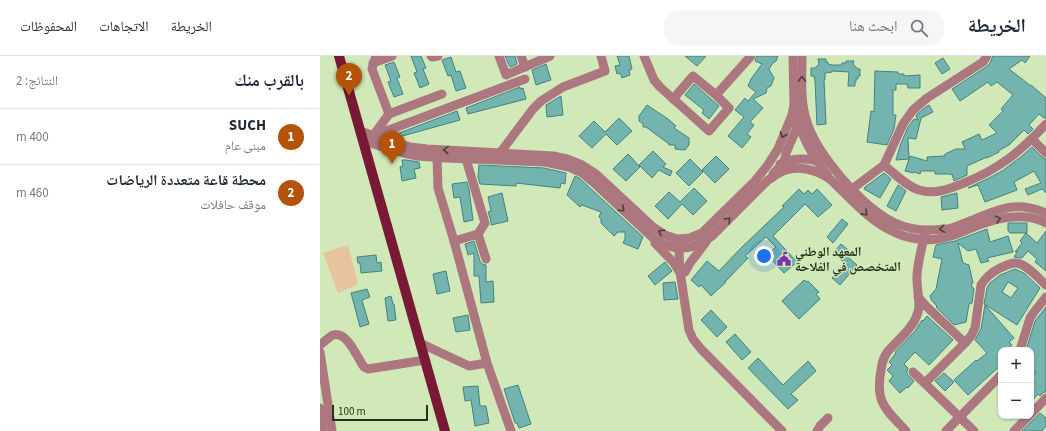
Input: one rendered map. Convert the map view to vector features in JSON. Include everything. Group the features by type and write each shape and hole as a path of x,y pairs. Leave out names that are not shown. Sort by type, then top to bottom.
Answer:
{"main road":[{"path":"339,56 445,431"}],"street":[{"path":"389,114 372,69 375,60 392,56"},
{"path":"431,56 438,56"},
{"path":"499,56 506,75 550,56"},
{"path":"521,56 526,67"},
{"path":"497,156 533,109 541,101 564,87 606,71 600,56"},
{"path":"644,56 654,80 660,87 673,99 709,131 729,108 694,76 673,99"},
{"path":"716,95 750,56"},
{"path":"793,56 798,104 813,137 834,176"},
{"path":"360,131 410,147 545,162 569,167 582,173 593,182 660,244 669,246 681,244 695,246 708,239 768,180 784,162 798,122 802,56"},
{"path":"849,191 884,165 903,124 913,110 983,62 987,56"},
{"path":"373,136 525,79"},
{"path":"373,136 389,114 442,94"},
{"path":"681,244 702,233 754,182 778,149 798,104"},
{"path":"798,122 816,161 849,191 895,223 937,240 1001,218 1018,216 1031,218 1046,223"},
{"path":"884,165 908,186 928,192 939,192 977,178 999,166 1010,159 1046,124"},
{"path":"1032,139 1046,153"},
{"path":"363,141 417,156 466,159 497,156 553,156 567,159 582,165 596,174 654,228 681,244"},
{"path":"437,157 438,188 487,363 511,431"},
{"path":"454,241 478,234 485,223 466,159"},
{"path":"762,172 784,162 805,160 816,161"},
{"path":"768,180 789,169 802,168 814,170 824,175 834,176"},
{"path":"925,235 948,229 996,210 1012,206 1036,208 1046,213"},
{"path":"478,234 486,259"},
{"path":"906,431 887,411 882,402 879,395 880,376 882,362 885,355 902,338 917,317 919,310 917,275 925,235"},
{"path":"653,238 655,244 674,263 682,277"},
{"path":"682,277 690,263 708,239"},
{"path":"681,244 682,277 686,315 689,330 693,339 701,349 782,431"},
{"path":"925,383 971,336 975,328 981,285 984,279 1006,265 1016,263 1026,267 1046,285"},
{"path":"918,297 965,343"},
{"path":"1021,347 1030,318 1046,297"},
{"path":"320,344 333,335 340,335 347,339 364,367 368,369 425,360"},
{"path":"420,342 469,366 487,363"},
{"path":"320,352 332,431"},
{"path":"913,372 974,431"},
{"path":"946,431 998,378"},
{"path":"1034,411 1046,398"},
{"path":"320,408 323,431"},
{"path":"817,431 828,418"},
{"path":"1014,431 1026,419"}],"shaded area":[{"path":"348,245 358,284 338,293 323,253"}],"building":[{"path":"411,56 421,56 426,68 423,69 429,84 420,88 414,73 417,72"},
{"path":"505,56 515,56 517,64 510,67"},
{"path":"617,56 629,56 632,69 629,70 630,75 622,78 620,73 617,74 615,66 620,65"},
{"path":"685,56 706,56 697,66"},
{"path":"757,56 778,56 776,61 769,69 774,78 771,86 767,88 766,93 753,99 763,108 750,122 754,125 747,134 751,137 742,148 728,136 744,117 735,110 745,98 748,101 756,92 748,86 751,79 762,64 755,61"},
{"path":"993,56 1030,56 1025,63 1022,60 1009,69 1046,98 1046,118 1039,114 1029,125 1033,129 1028,134 1024,130 1009,145 998,151 999,152 967,166 967,175 954,181 952,174 935,174 935,171 921,171 920,174 905,171 910,156 927,161 927,157 945,156 945,154 956,149 965,149 962,142 979,134 982,140 997,133 989,125 1003,111 1001,109 1013,95 997,82 991,86 988,82 960,101 952,89 986,67 990,63"},
{"path":"451,57 456,72 460,71 466,88 456,91 451,75 448,76 442,60"},
{"path":"943,58 950,69 942,74 935,63"},
{"path":"818,59 826,59 828,64 832,65 842,65 842,63 846,63 846,61 854,61 853,64 860,69 860,76 856,79 855,86 848,86 849,72 832,71 825,73 826,124 817,125 815,81 814,76 811,76 811,68 815,68 819,64"},
{"path":"394,62 400,77 397,78 403,94 394,97 388,82 391,81 385,65"},
{"path":"546,64 551,80 536,85 532,70"},
{"path":"875,71 898,72 898,74 904,74 904,76 920,75 920,88 908,88 907,84 896,84 896,90 893,90 893,115 896,115 894,129 887,145 867,142 871,111 874,112"},
{"path":"694,84 719,106 709,119 702,113 704,110 685,95"},
{"path":"520,87 520,89 523,88 526,99 468,114 466,108"},
{"path":"561,96 563,115 547,117 546,105"},
{"path":"647,105 668,119 676,126 674,128 689,138 689,145 685,150 675,149 675,145 669,145 646,127 643,127 643,124 639,121 639,116"},
{"path":"929,105 933,112 921,118 916,139 908,138 909,159 896,160 908,127 914,119 918,120 916,116 917,114"},
{"path":"457,111 460,120 399,137 394,136 394,135"},
{"path":"619,118 632,131 617,145 606,134 592,148 579,136 594,121 605,132"},
{"path":"1032,147 1046,159 1046,193 1042,189 1028,195 1025,189 1041,183 1034,171 1014,182 1017,190 985,202 978,185 968,188 1002,171"},
{"path":"653,151 666,164 663,167 672,171 670,176 659,170 652,178 639,165"},
{"path":"628,154 640,167 626,181 613,169"},
{"path":"716,156 729,169 715,183 702,170"},
{"path":"690,159 703,172 689,186 676,173"},
{"path":"402,160 419,162 420,168 414,169 416,178 402,181 400,167 403,166"},
{"path":"479,165 544,168 566,173 565,184 561,183 560,188 516,183 516,186 480,184 478,177"},
{"path":"884,173 891,179 880,198 864,189 865,187"},
{"path":"575,176 643,237 638,249 623,243 625,239 625,232 618,232 614,236 601,223 601,219 599,217 601,212 582,205 580,207 567,195"},
{"path":"467,182 473,220 464,222 460,197 454,198 452,184"},
{"path":"898,185 906,191 896,211 887,206"},
{"path":"694,188 707,201 693,215 682,204 668,219 655,206 669,192 680,202"},
{"path":"799,189 804,194 808,190 812,194 817,189 832,205 818,217 805,204 773,236 797,262 784,273 772,260 774,259 769,253 776,247 766,237 745,256 748,258 711,296 701,285 699,287 691,280 707,261 719,271 784,207 782,206"},
{"path":"502,193 508,221 491,225 488,212 491,211 488,197"},
{"path":"957,193 958,208 942,210 941,197"},
{"path":"842,219 848,224 833,243 827,237"},
{"path":"1008,223 1027,223 1027,233 1010,233 1008,231"},
{"path":"987,229 990,242 1008,236 1013,252 987,258 989,261 981,263 976,249 968,251 958,243 963,263 969,265 973,283 971,285 974,289 972,303 969,304 966,322 954,325 936,307 937,306 932,301 930,296 936,289 942,259 933,257 936,245 955,241"},
{"path":"1046,231 1046,271 1035,262 1037,259 1028,251 1022,258 1014,257 1018,251 1015,252 1022,243 1020,241 1026,233 1037,243"},
{"path":"474,241 480,261 482,264 486,265 486,282 493,281 494,302 481,303 479,276 474,276 474,253 468,255 465,244"},
{"path":"841,244 853,254 849,258 857,265 840,285 832,278 845,263 833,253"},
{"path":"376,255 377,263 381,262 382,271 361,273 360,263 358,263 357,257"},
{"path":"665,262 672,271 655,285 648,276"},
{"path":"1015,269 1024,273 1040,288 1017,325 984,304 987,288 990,283 1000,275","holes":["1008,282 1018,288 1011,298 1002,292"]},
{"path":"446,271 450,291 437,294 433,274"},
{"path":"804,280 807,282 808,281 819,292 816,294 820,299 799,319 782,301"},
{"path":"675,282 678,299 664,300 663,283"},
{"path":"367,289 370,297 362,300 369,324 360,327 351,293"},
{"path":"391,296 394,304 396,320 388,321 385,298"},
{"path":"985,305 1014,338 1009,342 1012,345 1010,347 998,347 998,368 968,395 954,380 976,360 977,361 987,353 975,340 981,329"},
{"path":"1046,307 1046,392 1040,396 1038,394 1034,399 1034,375 1036,373 1034,372 1034,347 1027,347 1035,321"},
{"path":"711,310 727,327 717,337 701,320"},
{"path":"468,315 470,330 456,332 453,318"},
{"path":"927,316 953,340 929,365 915,352 904,364 908,368 907,374 914,381 908,388 907,387 900,393 889,381 893,376 887,370 892,365 889,362 896,353 895,352"},
{"path":"735,334 751,352 742,360 726,342"},
{"path":"758,358 783,385 808,361 816,371 791,394 798,400 788,409 748,368"},
{"path":"944,373 954,382 945,391 935,381"},
{"path":"518,385 531,424 519,428 517,423 515,423 504,389"},
{"path":"478,386 480,406 486,406 489,423 475,426 471,400 465,401 463,387"},
{"path":"1040,413 1046,418 1046,426 1042,431 1022,431"}],"place":[{"name":"محطة قاعة متعددة الرياضات","path":"349,96"},
{"name":"SUCH","path":"392,164"},
{"name":"المعهد الوطني المتخصص في الفلاحة","path":"784,259"}]}
